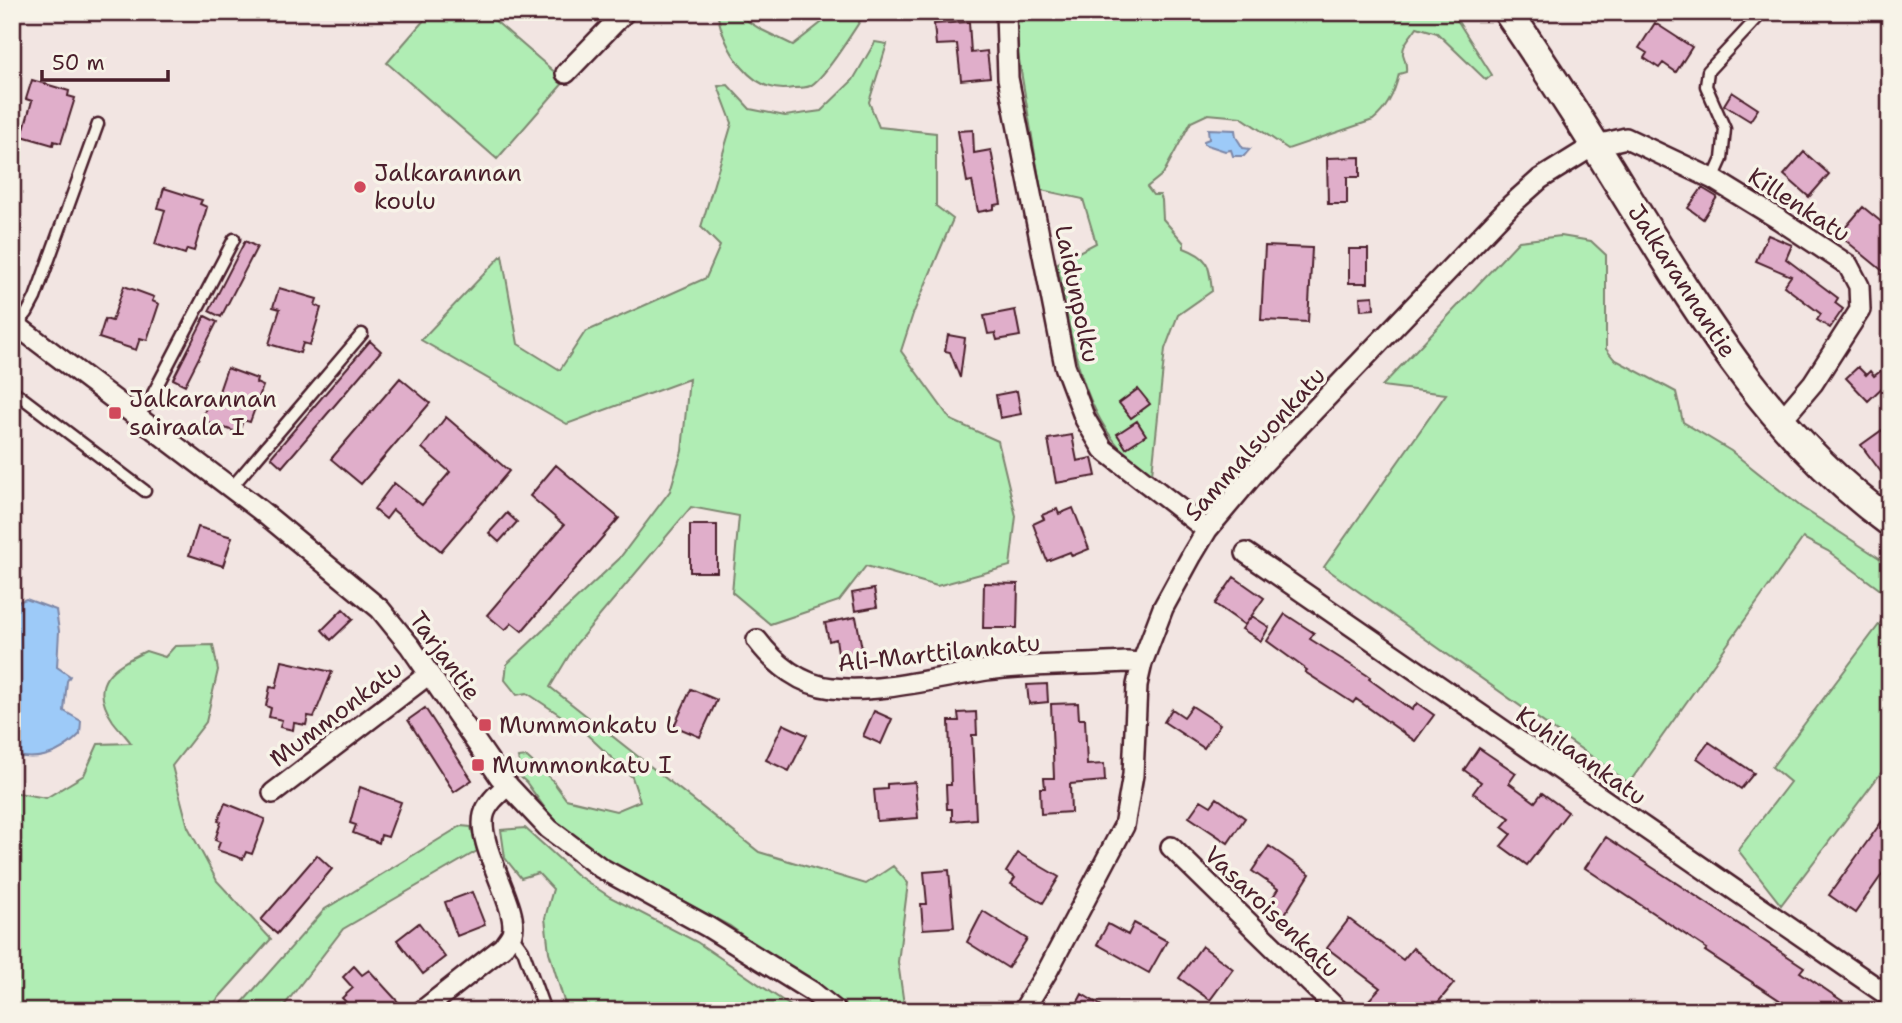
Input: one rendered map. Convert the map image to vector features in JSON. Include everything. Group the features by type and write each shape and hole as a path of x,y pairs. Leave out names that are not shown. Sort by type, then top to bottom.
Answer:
{"main road":[{"name":"Jalkarannantie","path":"1508,12 1726,354 1779,419 1823,465 1890,522"}],"street":[{"path":"566,73 625,12"},
{"name":"Laidunpolku","path":"1006,12 1008,78 1065,366 1085,419 1103,449 1207,530"},
{"name":"Killenkatu","path":"1594,146 1626,138 1713,179 1848,265 1859,286 1860,310 1812,383 1779,419"},
{"name":"Sammalsuonkatu","path":"1023,1011 1048,970 1124,826 1133,775 1137,685 1142,663 1163,608 1207,530 1259,468 1511,205 1540,179 1594,146"},
{"name":"Tarjantie","path":"14,323 231,488 380,609 508,785 549,829 601,867 708,927 811,991 836,1011"},
{"name":"Kuhilaankatu","path":"1246,553 1890,997"},
{"name":"Ali-Marttilankatu","path":"757,640 769,656 797,677 830,688 862,690 990,670 1142,663"},
{"name":"Mummonkatu","path":"273,793 429,674"},
{"path":"422,1011 503,947 512,934 511,915 489,850 483,818 487,807 508,785"},
{"name":"Vasaroisenkatu","path":"1171,847 1339,1011"}],"lane":[{"path":"1713,179 1722,159 1725,129 1706,86 1708,71 1763,12"},
{"path":"14,323 27,313 34,298 98,124"},
{"path":"136,416 147,405 234,239"},
{"path":"231,488 362,334"},
{"path":"12,390 145,491"},
{"path":"512,934 523,950 545,1011"}],"green space":[{"path":"431,12 485,12 565,81 497,159 387,63"},
{"path":"717,12 733,12 793,45 835,12 866,12 816,81 806,87 778,89 764,85 742,66 726,40"},
{"path":"1017,12 1452,12 1492,75 1486,80 1437,33 1417,27 1403,50 1406,72 1399,74 1390,99 1373,120 1288,149 1241,117 1208,114 1191,122 1163,174 1147,187 1153,195 1160,195 1163,219 1184,243 1184,248 1199,255 1207,264 1212,291 1178,315 1165,349 1152,474 1116,444 1095,410 1080,371 1056,264 1096,243 1083,199 1041,190 1015,36"},
{"path":"875,42 887,44 869,102 879,127 936,133 936,206 953,219 913,314 901,351 951,420 998,441 1016,516 1010,566 937,586 866,566 839,601 770,624 732,592 739,516 691,507 576,644 550,687 759,852 866,884 893,866 908,883 898,962 904,1005 912,1011 846,1011 730,926 610,862 552,818 517,774 521,769 518,758 527,757 552,780 566,799 616,811 640,801 632,777 581,729 527,693 517,695 505,680 507,664 619,559 670,491 682,451 689,379 567,424 421,340 502,255 518,344 560,370 585,332 706,278 720,246 701,227 732,123 718,86 728,85 750,109 785,116 821,111 853,80"},
{"path":"1561,236 1591,241 1606,255 1606,349 1614,359 1676,392 1683,422 1731,451 1801,507 1890,565 1890,597 1828,551 1803,538 1629,783 1324,567 1446,394 1382,386 1519,241"},
{"path":"1890,610 1890,761 1781,905 1738,850 1790,782 1772,767"},
{"path":"213,645 218,670 206,722 172,766 188,827 217,881 271,939 207,1011 12,1011 12,792 46,798 84,775 98,744 131,743 113,721 102,696 107,677 123,663 146,651 165,657 175,646"},
{"path":"461,826 471,827 477,851 343,929 280,1011 235,1011 325,909"},
{"path":"525,828 577,875 610,897 697,942 798,1011 567,1011 549,952 545,918 553,889 538,873 521,878 505,858 501,830"}],"water":[{"path":"1208,129 1235,130 1243,148 1250,149 1244,156 1233,156 1231,150 1225,151 1204,144 1204,141 1209,139"},
{"path":"26,599 56,610 59,631 57,667 70,676 67,681 64,711 81,721 80,734 73,741 58,751 31,757 12,755 12,604"}],"building":[{"path":"969,22 971,53 987,51 990,77 961,80 957,44 936,45 934,24"},
{"path":"1655,23 1692,47 1676,72 1663,63 1659,68 1644,58 1647,53 1639,48"},
{"path":"32,80 69,91 68,96 75,98 61,143 54,141 53,145 22,136 32,101 26,99"},
{"path":"1732,92 1758,109 1750,121 1724,105"},
{"path":"973,130 974,153 991,150 1001,204 994,205 994,209 978,212 972,181 967,182 958,131"},
{"path":"1804,152 1829,174 1809,197 1784,175"},
{"path":"1360,157 1360,177 1347,177 1347,204 1328,204 1327,158"},
{"path":"164,188 202,200 200,204 207,207 194,251 187,249 185,254 155,244 165,210 158,208"},
{"path":"1702,188 1717,197 1703,219 1688,208"},
{"path":"1863,207 1890,229 1890,266 1884,272 1839,235"},
{"path":"1768,235 1792,245 1786,259 1838,298 1835,303 1843,309 1830,328 1817,320 1821,314 1784,286 1791,276 1756,261"},
{"path":"245,241 257,247 221,317 209,311"},
{"path":"1265,246 1312,248 1308,322 1261,320"},
{"path":"1349,249 1368,249 1368,283 1349,283"},
{"path":"124,286 154,297 152,301 159,304 147,340 140,338 136,350 99,338 105,319 112,321"},
{"path":"279,288 317,299 315,305 321,308 310,345 303,343 300,353 269,344 280,309 273,307"},
{"path":"1373,296 1374,309 1361,310 1360,297"},
{"path":"1015,310 1020,336 997,340 995,333 988,334 984,316"},
{"path":"205,316 217,322 185,385 173,379"},
{"path":"948,335 965,338 960,378 950,352 945,351"},
{"path":"370,341 381,351 282,467 271,457"},
{"path":"1890,364 1890,380 1868,401 1846,378 1858,367 1866,375 1870,371 1874,376"},
{"path":"227,368 257,379 256,383 263,386 250,422 243,420 239,433 202,420 208,401 215,403"},
{"path":"400,378 430,403 361,484 331,459"},
{"path":"1138,389 1150,404 1131,418 1119,403"},
{"path":"1017,391 1021,414 1000,418 996,395"},
{"path":"446,417 509,471 441,551 393,510 386,519 374,509 394,483 422,505 450,472 422,448"},
{"path":"1137,421 1146,435 1126,448 1117,434"},
{"path":"1882,430 1890,441 1890,484 1861,445"},
{"path":"1072,435 1077,461 1092,458 1096,476 1056,483 1048,439"},
{"path":"556,465 619,518 522,631 512,623 505,630 487,615 564,525 530,496"},
{"path":"1073,508 1089,549 1072,556 1070,552 1047,561 1033,524 1044,519 1042,515 1057,509 1059,514"},
{"path":"507,513 517,522 499,542 489,533"},
{"path":"690,525 717,525 717,572 690,572"},
{"path":"198,527 232,537 223,566 189,555"},
{"path":"1234,577 1264,598 1245,625 1215,604"},
{"path":"984,583 1018,584 1017,628 983,628"},
{"path":"874,589 877,607 855,611 852,593"},
{"path":"343,609 353,619 331,640 322,630"},
{"path":"1285,614 1314,633 1310,639 1370,677 1369,679 1412,710 1417,703 1434,715 1415,741 1356,699 1353,703 1305,672 1307,670 1267,641"},
{"path":"1252,616 1269,627 1261,641 1242,629"},
{"path":"856,617 863,654 839,659 836,639 829,641 825,623"},
{"path":"282,661 332,672 314,717 308,716 306,725 294,723 293,730 280,727 282,720 269,717 271,708 266,706 270,687 276,688"},
{"path":"1047,684 1048,702 1029,704 1027,685"},
{"path":"691,689 717,700 700,737 674,726"},
{"path":"1078,703 1079,719 1085,719 1087,765 1104,764 1105,781 1070,784 1071,812 1041,814 1040,788 1045,788 1044,778 1054,778 1051,704"},
{"path":"1192,706 1220,724 1204,748 1164,722 1172,709 1184,717"},
{"path":"425,708 472,780 454,792 408,720"},
{"path":"874,711 892,719 881,744 863,736"},
{"path":"976,712 977,735 972,735 976,819 952,821 952,809 947,809 946,785 951,785 949,721 959,721 958,713"},
{"path":"783,724 807,735 789,771 766,760"},
{"path":"1709,742 1754,773 1741,789 1697,758"},
{"path":"1479,748 1516,773 1509,783 1535,802 1542,793 1568,812 1527,865 1501,846 1511,834 1502,827 1510,818 1473,793 1481,782 1464,770"},
{"path":"915,782 918,818 877,821 874,790 887,789 887,784"},
{"path":"360,787 401,802 388,837 381,835 379,843 353,833 356,825 350,823"},
{"path":"1217,798 1245,818 1228,843 1189,817 1201,800 1211,806"},
{"path":"225,803 265,819 252,854 246,852 243,859 217,850 220,842 215,840 221,822 218,821"},
{"path":"1890,810 1890,863 1855,913 1829,895"},
{"path":"1606,837 1804,967 1800,972 1857,1011 1796,1011 1585,868"},
{"path":"1269,846 1310,874 1281,920 1265,909 1278,889 1252,871"},
{"path":"1018,853 1059,877 1043,903 1011,884 1015,878 1006,872"},
{"path":"317,855 332,869 277,934 261,920"},
{"path":"949,870 954,927 923,929 921,904 927,904 924,872"},
{"path":"472,892 485,925 457,936 445,902"},
{"path":"983,911 1027,939 1008,968 967,942"},
{"path":"1349,919 1403,960 1413,948 1454,983 1431,1011 1379,1011 1368,1001 1380,988 1327,948"},
{"path":"419,923 445,957 423,974 397,940"},
{"path":"1134,923 1167,941 1149,973 1097,944 1108,924 1128,935"},
{"path":"1202,946 1233,969 1210,1000 1179,978"},
{"path":"354,966 362,975 369,970 400,1004 392,1011 379,1011 374,1005 368,1011 355,1011 342,998 353,988 343,977"},
{"path":"1082,994 1110,1011 1073,1011"}],"place":[{"name":"Jalkarannan koulu","path":"360,187"},
{"name":"Jalkarannan sairaala I","path":"115,413"},
{"name":"Mummonkatu L","path":"485,725"},
{"name":"Mummonkatu I","path":"478,765"}]}
